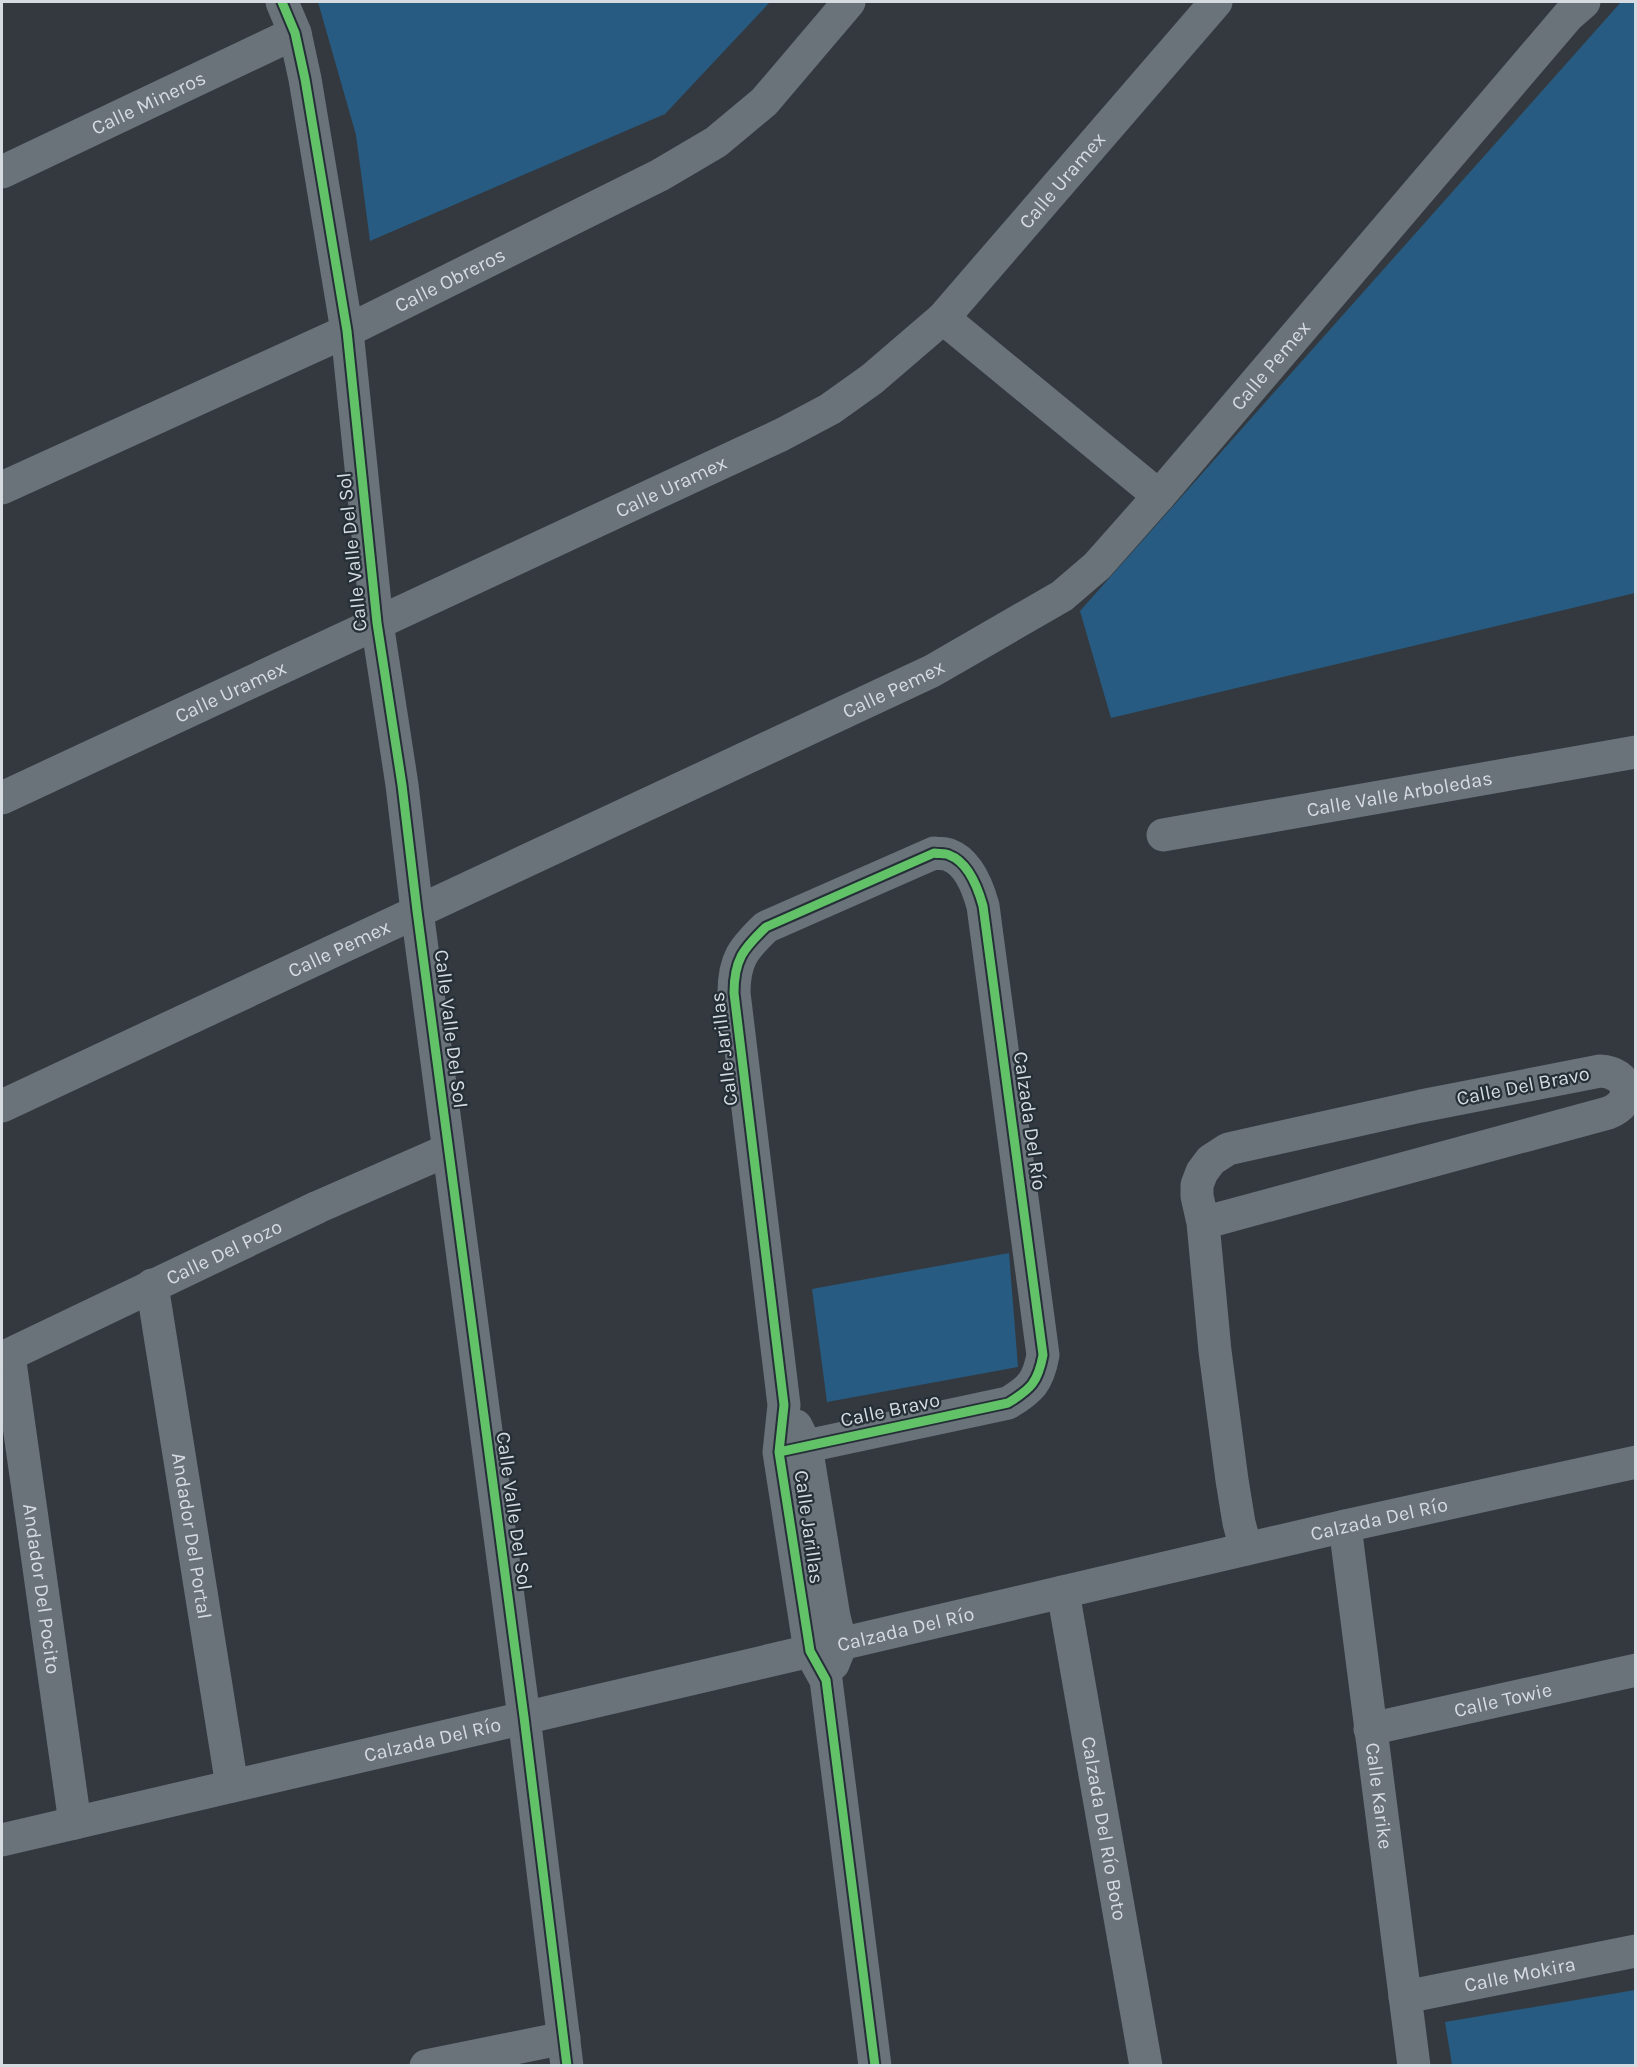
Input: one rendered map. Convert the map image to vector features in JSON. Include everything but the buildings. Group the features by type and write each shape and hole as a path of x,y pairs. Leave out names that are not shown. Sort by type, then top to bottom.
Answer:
{"street":[{"name":"Calle Valle Del Sol","path":"282,2 295,33 305,79 347,330 377,623 402,785 524,1718 565,2051"},
{"name":"Calle Obreros","path":"2,488 347,330 660,175 716,142 764,102 849,2"},
{"name":"Calle Uramex","path":"2,798 770,440 830,409 872,379 943,318 1216,2"},
{"name":"Calle Pemex","path":"2,1106 932,671 1062,596 1097,566 1159,496 1584,2"},
{"name":"Calle Mineros","path":"2,172 295,33"},
{"path":"943,318 1159,496"},
{"name":"Calle Valle Arboledas","path":"1163,835 1635,752"},
{"name":"Calzada Del Río","path":"766,927 934,853 949,855 962,864 979,892 983,906 1043,1354 1034,1384 1008,1403"},
{"name":"Calle Jarillas","path":"766,927 742,955 734,974 734,993 784,1405 826,1647"},
{"name":"Calle Del Bravo","path":"1203,1223 1608,1113 1619,1109 1626,1102 1627,1090 1621,1077 1612,1071 1600,1071 1421,1106 1228,1149 1211,1160 1202,1172 1197,1185 1197,1196 1203,1223 1215,1351 1232,1479 1246,1549"},
{"name":"Calle Del Pozo","path":"5,1357 318,1207 448,1149"},
{"name":"Andador Del Portal","path":"152,1285 232,1786"},
{"name":"Andador Del Pocito","path":"5,1357 75,1823"},
{"name":"Calle Bravo","path":"793,1449 1008,1403"},
{"name":"Calzada Del Río","path":"2,1840 1345,1526 1635,1462"},
{"name":"Calle Karike","path":"1345,1526 1414,2066"},
{"name":"Calzada Del Río Boto","path":"1063,1592 1146,2066"},
{"path":"826,1647 826,1680 875,2066"},
{"name":"Calle Towie","path":"1370,1729 1635,1670"},
{"name":"Calle Mokira","path":"1405,1997 1635,1951"},
{"path":"426,2066 565,2051"}],"shaded area":[{"path":"318,2 770,2 665,114 370,241 356,135"},
{"path":"1621,2 1636,2 1635,593 1111,718 1080,611"},
{"path":"1009,1253 1018,1367 827,1402 812,1289"},
{"path":"1635,1990 1635,2065 1452,2065 1445,2022"}],"cycle path":[{"path":"282,2 295,33 305,79 347,331 377,623 402,785 524,1717 567,2066"},
{"path":"779,1452 1008,1403 1028,1389 1039,1372 1043,1355 983,906 967,869 956,858 947,854 934,853 766,927 741,956 734,982 784,1405 779,1452 810,1651 826,1680 875,2066"}]}
